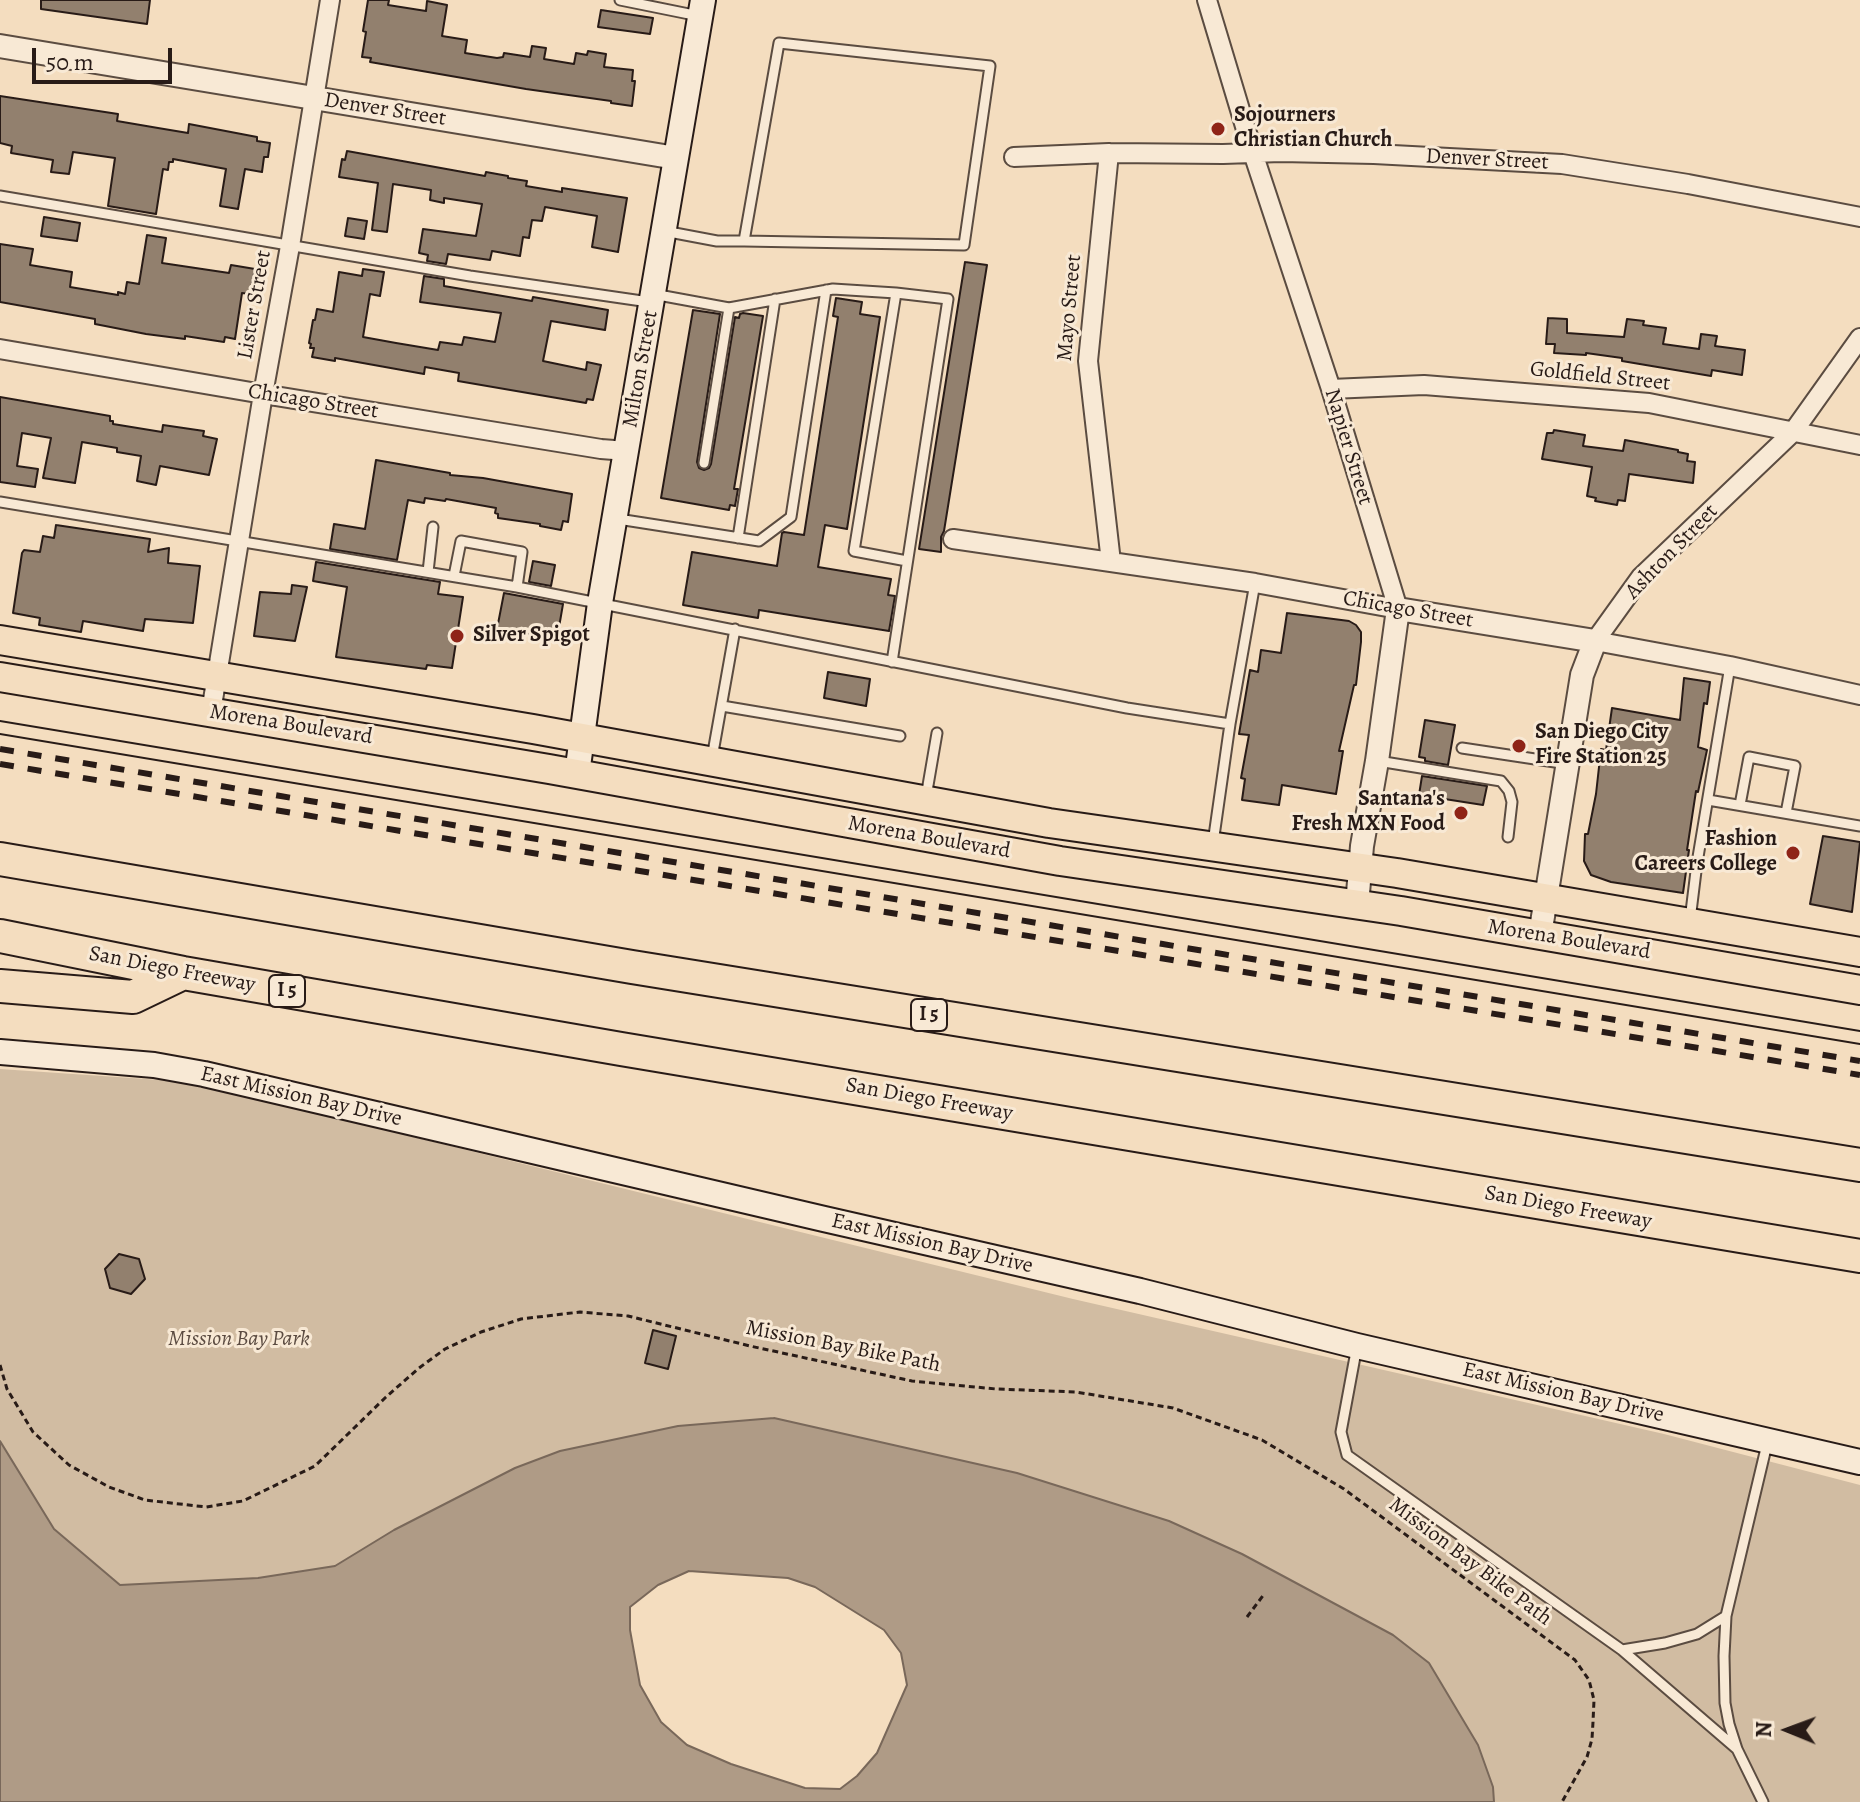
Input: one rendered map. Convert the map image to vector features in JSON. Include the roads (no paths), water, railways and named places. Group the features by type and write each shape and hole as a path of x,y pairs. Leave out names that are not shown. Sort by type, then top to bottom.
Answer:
{"highway":[{"name":"I 5","path":"0,859 632,967 1860,1165"},
{"name":"San Diego Freeway","path":"0,936 183,973 621,1049 1860,1256"},
{"path":"0,986 133,997 183,973"}],"main road":[{"name":"Milton Street","path":"577,774 600,603 702,8"},
{"name":"Morena Boulevard","path":"0,640 582,738 1049,823 1361,869 1860,952"},
{"name":"Morena Boulevard","path":"0,677 577,774 1060,861 1357,905 1860,990"},
{"name":"East Mission Bay Drive","path":"0,1052 154,1065 204,1074 1860,1462"}],"street":[{"name":"Lister Street","path":"211,712 330,0"},
{"name":"Napier Street","path":"1207,0 1398,609 1362,846 1357,905"},
{"name":"Denver Street","path":"0,46 676,158"},
{"name":"Denver Street","path":"1014,157 1109,153 1374,154 1562,164 1860,217"},
{"name":"Mayo Street","path":"1109,153 1088,361 1111,562"},
{"name":"Ashton Street","path":"1540,935 1582,675 1595,641 1641,577 1793,432 1860,338"},
{"name":"Chicago Street","path":"0,349 627,451"},
{"name":"Goldfield Street","path":"1331,389 1424,385 1649,403 1860,445"},
{"name":"Chicago Street","path":"953,539 1255,583 1595,641 1730,666 1860,695"}],"lane":[{"path":"620,0 702,8"},
{"path":"664,231 717,241 964,245 990,66 779,43 744,241"},
{"path":"0,196 470,276 729,308 833,289 948,299 892,662"},
{"path":"616,519 759,541 791,517 826,290"},
{"path":"896,293 854,551 907,561"},
{"path":"738,538 775,299"},
{"path":"704,463 729,308"},
{"path":"0,502 517,587 1127,708 1230,724"},
{"path":"428,572 433,527"},
{"path":"454,576 461,541 522,552 517,587"},
{"path":"1212,847 1255,583"},
{"path":"712,761 735,629"},
{"path":"1689,923 1730,666"},
{"path":"722,706 900,736"},
{"path":"925,800 937,733"},
{"path":"1462,748 1568,764"},
{"path":"1740,805 1749,757 1795,766 1786,813"},
{"path":"1377,761 1501,781 1509,791 1512,802 1508,837"},
{"path":"1708,800 1860,826"},
{"path":"1357,1346 1341,1432 1347,1455 1622,1650 1737,1749"},
{"path":"1763,1802 1737,1749 1725,1703 1726,1616 1768,1440"},
{"path":"1622,1650 1697,1634 1726,1616"}],"tram line":[{"path":"0,721 1860,1031"},
{"path":"0,734 1860,1044"}],"railway":[{"path":"0,749 1860,1061"},
{"path":"0,764 1860,1075"}],"place":[{"name":"Sojourners Christian Church","path":"1218,129"},
{"name":"Silver Spigot","path":"457,636"},
{"name":"San Diego City Fire Station 25","path":"1519,746"},
{"name":"Santana's Fresh MXN Food","path":"1461,813"},
{"name":"Fashion Careers College","path":"1793,853"}],"park label":[{"name":"Mission Bay Park","path":"239,1340"}]}
